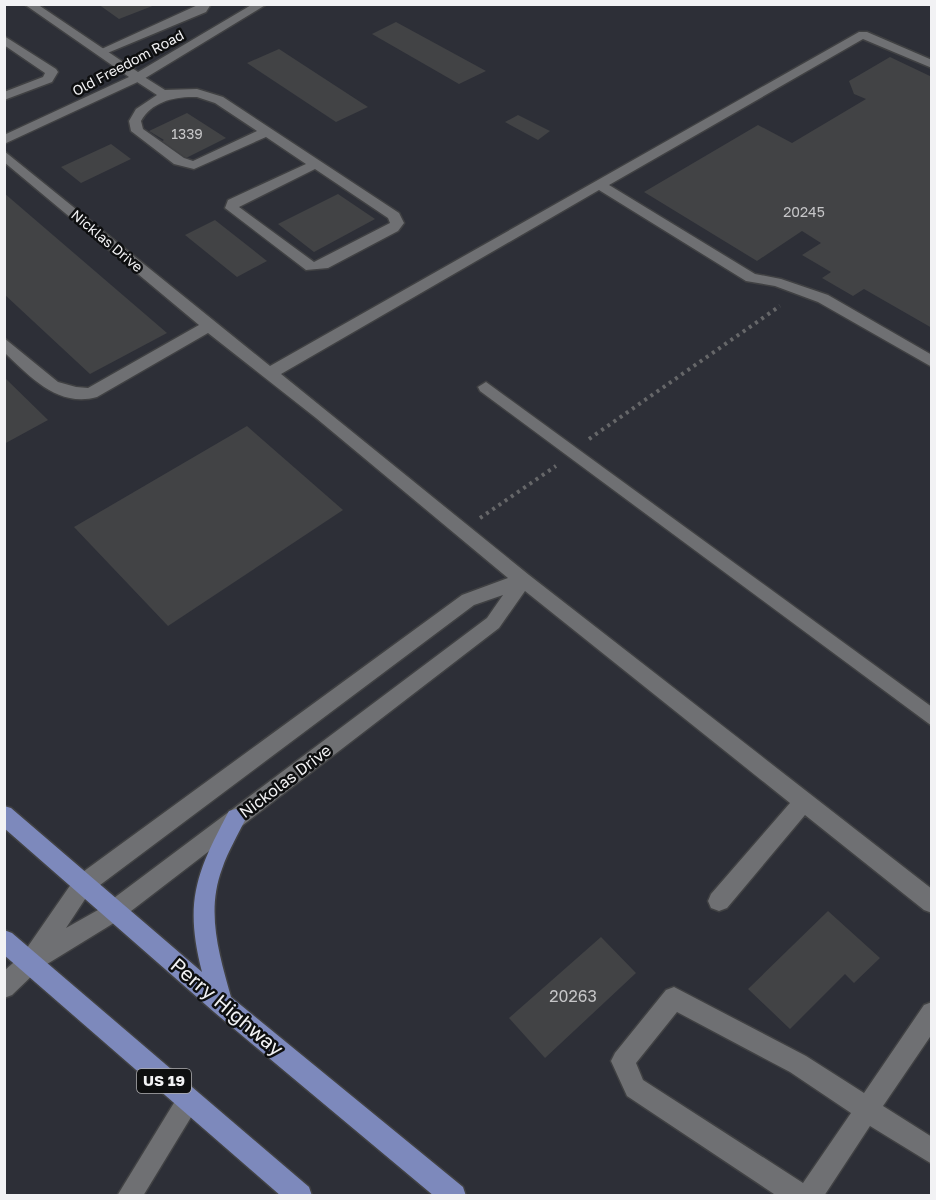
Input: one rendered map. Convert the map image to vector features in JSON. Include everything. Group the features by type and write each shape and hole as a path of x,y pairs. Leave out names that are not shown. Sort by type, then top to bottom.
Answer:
{"main road":[{"name":"Perry Highway","path":"4,815 222,1004 454,1196"},
{"path":"222,1004 204,942 201,911 205,881 214,856 236,818"},
{"name":"US 19","path":"4,940 300,1196"}],"street":[{"path":"29,4 166,94"},
{"path":"101,52 205,7 221,4"},
{"name":"Old Freedom Road","path":"4,140 138,77 262,4"},
{"path":"270,373 863,34 932,65"},
{"path":"4,39 52,72 48,79 4,96"},
{"path":"266,132 198,164 178,161 137,131 135,121 140,112 166,94 189,91 205,93 266,132 316,164 394,216 397,223 393,228 323,265 311,267 232,208 233,203 316,164"},
{"name":"Nicklas Drive","path":"4,155 209,326"},
{"path":"598,184 751,278 776,280 820,295 932,362"},
{"path":"4,343 54,389 71,394 91,393 209,326 270,373 523,580 932,903"},
{"path":"486,387 573,449 932,718"},
{"path":"4,987 30,963 84,884 468,600 523,580"},
{"name":"Nickolas Drive","path":"30,963 114,911 494,623 523,580"},
{"path":"719,901 803,802"},
{"path":"800,1196 635,1088 623,1061 674,998 798,1064 932,1152"},
{"path":"809,1196 932,1013"},
{"path":"129,1196 188,1101"}],"path":[{"path":"477,520 563,461 573,449 805,289"}],"shaded area":[{"path":"5,5 931,5 931,1195 5,1196"}],"building":[{"path":"98,4 155,4 155,5 119,19"},
{"path":"396,22 486,71 459,84 372,34"},
{"path":"279,49 368,107 336,122 247,63"},
{"path":"890,57 932,77 932,328 864,289 853,296 822,278 831,272 802,255 821,243 802,231 757,261 644,192 758,125 792,143 866,99 854,94 849,81"},
{"path":"187,113 226,138 186,158 177,152 172,154 157,144 164,140 149,131"},
{"path":"518,115 550,131 538,140 505,122"},
{"path":"111,144 131,159 81,183 61,167"},
{"path":"4,193 167,333 90,374 4,294"},
{"path":"338,194 375,219 314,252 278,224"},
{"path":"215,220 267,261 237,277 185,235"},
{"path":"4,377 48,420 4,444"},
{"path":"247,426 343,510 168,626 74,527"},
{"path":"828,911 880,958 854,983 845,974 790,1029 748,989"},
{"path":"601,937 636,973 545,1058 509,1018"}]}
